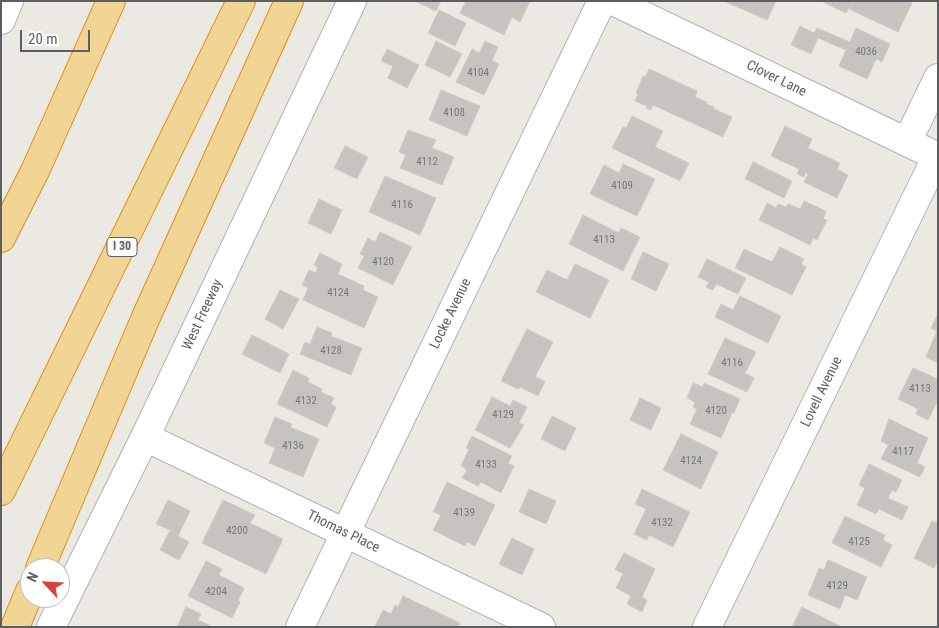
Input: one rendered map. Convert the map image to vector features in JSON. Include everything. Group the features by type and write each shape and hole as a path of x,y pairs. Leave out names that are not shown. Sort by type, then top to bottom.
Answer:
{"highway":[{"path":"1,238 35,171 111,1"},
{"name":"I 30","path":"1,492 241,1"},
{"path":"44,558 146,317 289,1"},
{"path":"1,202 35,171"},
{"path":"15,627 23,608"}],"street":[{"path":"1,20 9,1"},
{"name":"Locke Avenue","path":"300,627 602,1"},
{"name":"Clover Lane","path":"614,1 937,156"},
{"name":"West Freeway","path":"51,627 145,437 348,5"},
{"path":"907,142 938,78"},
{"name":"Lovell Avenue","path":"707,627 937,156"},
{"name":"Thomas Place","path":"145,437 541,627"}],"building":[{"path":"415,1 441,1 436,11"},
{"path":"466,1 530,1 520,22 512,17 504,35 460,13"},
{"path":"724,1 776,1 767,20"},
{"path":"821,1 853,1 846,13"},
{"path":"853,1 907,1 912,3 898,32 849,9"},
{"path":"439,10 466,23 455,46 428,33"},
{"path":"800,26 814,33 817,28 850,42 856,28 890,44 882,62 876,59 867,79 839,66 846,50 818,38 811,54 791,45"},
{"path":"436,41 462,54 450,77 425,65"},
{"path":"485,41 498,47 492,61 499,64 484,95 456,82 472,49 479,53"},
{"path":"387,49 419,65 407,88 388,78 393,66 381,61"},
{"path":"649,69 697,91 695,97 707,102 706,104 714,107 714,109 732,117 723,137 653,105 651,110 646,108 647,106 635,101 643,76 645,77"},
{"path":"441,90 480,106 467,136 429,120"},
{"path":"632,116 663,131 655,147 689,163 680,181 612,148 623,127 626,128"},
{"path":"785,126 812,139 808,148 840,163 837,169 848,175 837,198 804,182 808,174 806,173 804,177 797,174 799,169 771,156"},
{"path":"408,130 436,140 432,148 454,157 442,185 400,168 406,155 399,152"},
{"path":"345,146 368,157 357,179 334,168"},
{"path":"753,162 792,181 784,198 745,179"},
{"path":"623,164 655,179 637,216 590,194 604,165 619,173"},
{"path":"385,176 436,198 420,235 369,212"},
{"path":"319,199 342,210 331,234 308,223"},
{"path":"804,201 826,211 823,219 827,220 817,240 813,238 810,245 759,220 767,203 776,208 778,204 786,207 788,204 800,209"},
{"path":"583,215 619,233 621,228 640,237 623,271 569,244"},
{"path":"380,232 412,247 393,285 358,268 364,256 360,254 368,238 375,242"},
{"path":"780,247 804,259 801,264 806,267 792,295 735,268 744,249 772,262"},
{"path":"643,252 669,264 656,291 631,279"},
{"path":"320,253 342,264 338,274 364,286 363,290 378,297 364,328 303,300 308,288 302,285 309,270 316,273 318,267 314,265"},
{"path":"707,259 746,278 738,294 716,284 713,290 706,287 709,282 698,277"},
{"path":"575,264 609,280 590,318 536,292 547,270 567,280"},
{"path":"280,290 299,299 283,329 265,319"},
{"path":"740,296 781,316 768,343 715,317 721,304 733,310"},
{"path":"938,314 938,363 926,357 937,331 931,328"},
{"path":"317,327 332,333 331,336 362,348 351,375 300,354 305,342 310,344"},
{"path":"527,329 553,342 535,377 545,381 538,396 520,387 518,389 501,381"},
{"path":"252,335 289,354 280,373 242,354"},
{"path":"725,338 756,352 745,373 754,378 747,392 708,374"},
{"path":"913,368 938,379 938,400 928,420 916,414 918,409 898,399"},
{"path":"293,370 309,378 308,382 322,389 321,392 334,398 331,404 336,407 327,427 277,404"},
{"path":"693,383 703,387 704,383 740,399 721,438 690,424 697,409 693,407 695,402 687,398"},
{"path":"492,397 510,406 513,400 527,407 519,423 524,425 510,448 475,430"},
{"path":"640,398 661,408 651,430 630,420"},
{"path":"552,416 576,428 565,451 541,439"},
{"path":"275,417 292,424 290,427 319,439 303,477 269,463 275,448 264,443"},
{"path":"889,419 928,438 917,463 925,467 920,477 881,459 888,445 881,441"},
{"path":"681,434 718,452 701,489 663,470"},
{"path":"472,436 512,456 508,463 514,466 501,493 481,482 478,486 462,478 467,470 461,466 469,449 466,448"},
{"path":"869,464 902,480 896,492 892,490 888,498 908,507 902,520 879,509 876,514 857,505 865,488 859,485"},
{"path":"447,482 495,505 475,546 467,542 465,546 433,530 441,515 433,512"},
{"path":"529,489 556,501 546,524 519,512"},
{"path":"642,489 690,512 673,547 649,535 647,540 634,534 646,509 635,504"},
{"path":"168,500 190,511 178,536 189,542 179,560 160,550 170,530 156,524"},
{"path":"223,500 255,515 250,523 283,539 266,574 202,543"},
{"path":"845,516 885,535 883,540 892,545 881,567 832,543"},
{"path":"932,521 938,523 938,560 934,568 914,558"},
{"path":"512,538 534,549 522,575 499,564"},
{"path":"624,553 655,569 642,597 647,600 642,612 627,604 631,596 616,588 623,574 615,569"},
{"path":"828,560 867,577 857,600 845,595 840,609 808,595 819,568 824,570"},
{"path":"206,561 222,569 219,575 244,588 232,618 188,596"},
{"path":"403,596 460,623 458,627 375,626 383,610 391,614 395,605 398,607"},
{"path":"186,607 201,614 198,620 213,627 177,627"},
{"path":"802,607 840,626 840,627 792,627"}]}
